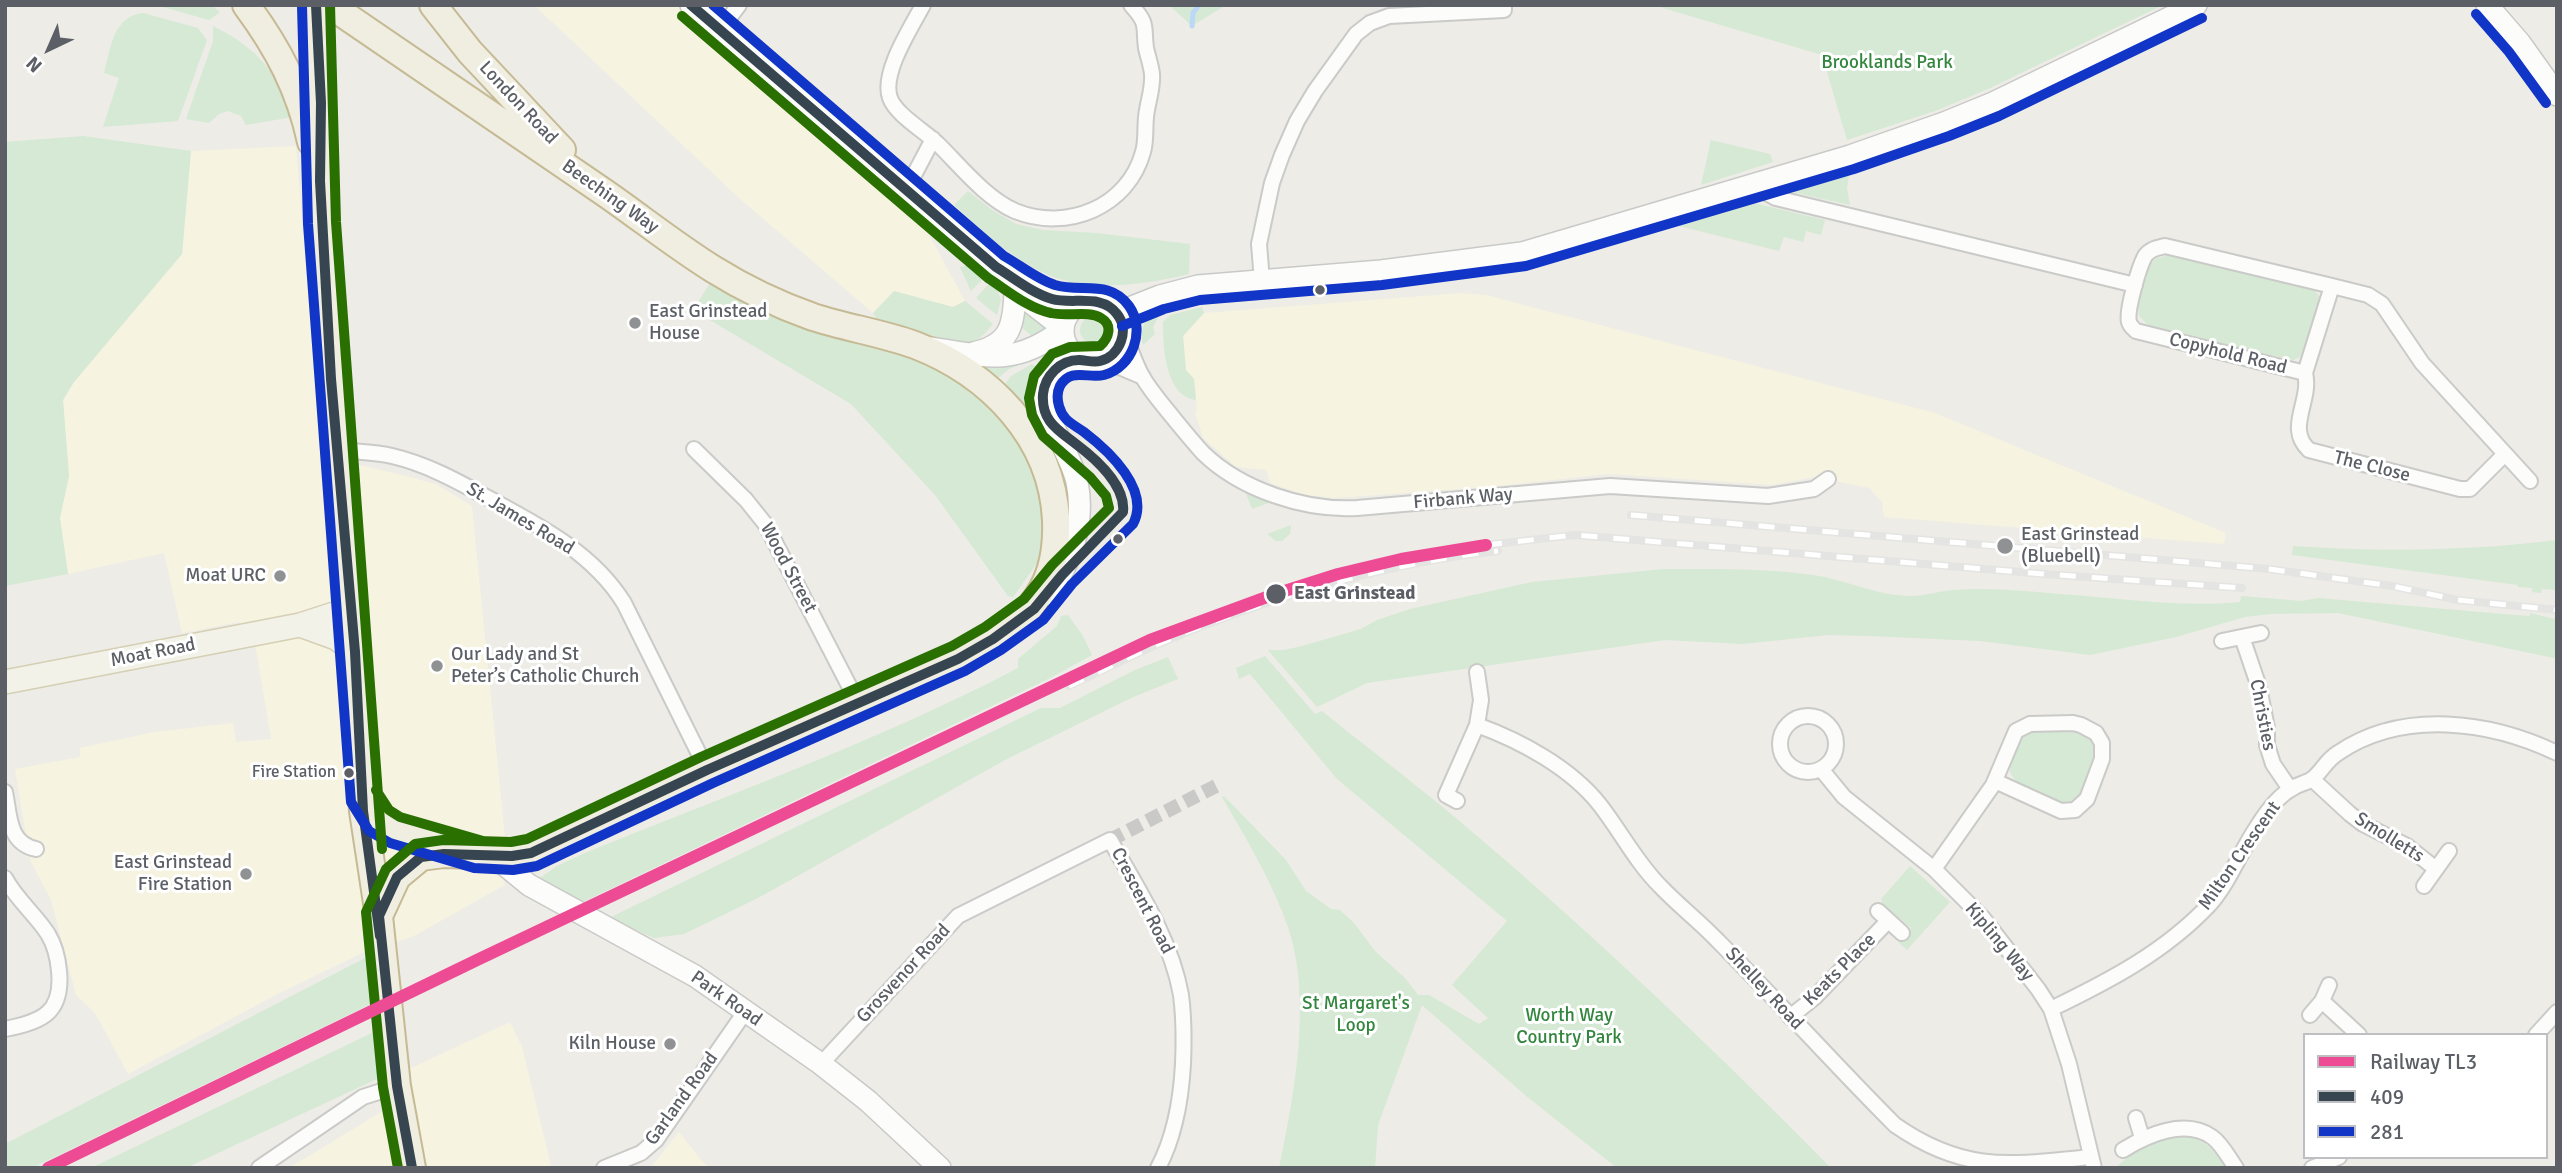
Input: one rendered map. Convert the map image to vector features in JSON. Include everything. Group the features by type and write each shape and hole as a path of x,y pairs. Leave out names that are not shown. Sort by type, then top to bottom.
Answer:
{"highway":[{"path":"246,5 273,41 292,79 307,123 320,181"},
{"path":"316,5 321,103 320,181 331,379 355,653 365,831 379,916 397,1086 412,1168"},
{"name":"Beeching Way","path":"330,5 713,269 753,292 815,317 913,344 956,365 987,388 1024,425 1041,455 1054,499 1056,548 1043,588 1021,618 993,639 958,659 707,770 531,853 421,857 397,877 379,916"},
{"name":"London Road","path":"433,5 496,81 608,195"},
{"path":"364,798 373,813 386,826 485,855"}],"main road":[{"path":"691,5 905,187 996,267 1015,290 1062,329"},
{"path":"1121,322 1160,296 1198,286 1395,270 1522,253 1850,156 1981,108 2196,5"},
{"path":"2487,5 2520,43 2557,95"},
{"path":"996,267 1051,298 1102,302 1121,322 1120,346 1116,352 1096,362 1081,359 1061,364 1049,376 1043,397 1047,415 1069,457 1077,482 1078,517 1076,534 1066,566 1058,581 1045,598 1021,618"},
{"path":"967,354 992,347 1006,336 1012,325 1015,290"},
{"path":"1081,359 1067,348 1062,329 1069,312 1083,302"},
{"name":"Beeching Way","path":"913,344 990,357 1014,356 1051,339 1062,329"},
{"name":"Moat Road","path":"5,682 300,625 351,606"},
{"path":"300,625 337,638 355,653"},
{"name":"Park Road","path":"485,855 553,899 695,976 821,1064 884,1115 940,1168"}],"street":[{"path":"720,30 739,5"},
{"path":"923,5 889,74 890,97 898,110 933,139 977,183 1015,211 1066,217 1092,213 1107,204 1130,178 1146,142 1145,125 1152,75 1146,49 1146,27 1131,5"},
{"path":"1262,281 1259,244 1272,183 1282,155 1297,121 1315,91 1356,34 1370,23 1389,16 1504,10 1504,5"},
{"path":"905,187 933,139"},
{"path":"1761,182 1765,192 1776,198 2135,285"},
{"name":"Copyhold Road","path":"2165,246 2332,286 2305,373 2136,331 2129,318 2135,285 2146,254 2154,248 2165,246"},
{"path":"2332,286 2368,295 2382,304 2421,363 2530,481"},
{"name":"Firbank Way","path":"1121,322 1143,377 1192,441 1214,462 1238,478 1310,506 1357,508 1609,485 1768,496 1814,489 1828,479"},
{"name":"Firbank Way","path":"1103,360 1143,377"},
{"name":"The Close","path":"2305,373 2306,395 2297,431 2300,443 2309,450 2460,489 2470,489 2504,455"},
{"name":"Wood Street","path":"694,449 752,506 766,525 858,703"},
{"name":"St. James Road","path":"339,450 392,456 470,488 559,538 597,570 624,603 707,770"},
{"path":"2222,641 2261,633"},
{"name":"Christies","path":"2242,637 2259,687 2266,721 2267,744 2273,764 2290,789"},
{"path":"1457,801 1446,795 1477,725 1481,700 1477,672"},
{"path":"1803,716 1818,718 1833,731 1835,750 1829,762 1821,769 1803,772 1785,760 1780,738 1783,730 1795,719 1803,716"},
{"path":"1934,869 1995,781 2016,731 2030,724 2081,725 2096,733 2102,743 2102,759 2087,799 2075,810 2061,811 1995,781"},
{"name":"Shelley Road","path":"1477,725 1519,743 1564,771 1584,788 1599,803 1660,887 1718,941 1895,1125 1933,1152 1957,1161 1981,1165 2092,1163"},
{"name":"Milton Crescent","path":"2051,1009 2112,980 2145,960 2191,923 2232,874 2256,827 2290,789 2312,779 2326,761 2359,740 2404,727 2466,725 2491,729 2557,753"},
{"name":"Kipling Way","path":"1821,769 1844,797 1934,869 1983,918 2051,1009 2069,1064 2092,1163"},
{"name":"Smolletts","path":"2312,779 2356,819 2407,846 2437,869"},
{"path":"5,792 9,838 36,849"},
{"name":"Grosvenor Road","path":"821,1064 958,916 1110,840"},
{"name":"Crescent Road","path":"1110,840 1159,929 1172,961 1180,993 1184,1028 1177,1121 1158,1168"},
{"path":"2424,886 2449,851"},
{"path":"5,878 50,937 59,963 60,985 58,1000 51,1010 32,1023 5,1030"},
{"name":"Keats Place","path":"1790,1017 1815,997 1883,916 1902,933"},
{"path":"2310,1015 2322,1001 2329,985"},
{"path":"2322,1001 2357,1033"},
{"name":"Garland Road","path":"604,1168 641,1153 656,1140 745,1012"},
{"path":"2538,1033 2557,1012"},
{"path":"259,1168 363,1097 397,1086"},
{"path":"2136,1118 2142,1138"},
{"path":"2123,1150 2142,1138 2171,1130 2192,1129 2212,1137 2236,1168"},
{"path":"2312,1168 2334,1159"}],"shaded area":[{"path":"534,5 727,5 705,30 927,224 927,231 965,301 953,307 894,292 873,313 739,198"},
{"path":"296,146 322,464 364,466 436,484 472,506 505,837 494,850 505,885 412,937 364,952 274,996 128,1074 95,1013 76,995 51,900 30,860 15,769 80,757 80,748 154,732 233,723 236,742 271,739 255,643 239,622 182,633 164,553 68,574 60,518 69,476 63,400 74,382 182,254 191,151"},
{"path":"1460,293 1486,295 1935,413 2226,533 2224,544 1884,517 1882,502 1869,488 1815,477 1772,485 1608,474 1489,487 1335,498 1305,495 1270,483 1266,470 1236,467 1203,438 1195,413 1194,379 1186,370 1183,336 1204,313"},
{"path":"510,1022 522,1047 551,1165 543,1168 289,1168 386,1109 381,1077 413,1067"},
{"path":"679,1132 701,1160 710,1168 650,1168"}],"green space":[{"path":"156,5 212,5 220,12 209,20"},
{"path":"1169,5 1226,5 1192,26"},
{"name":"Brooklands Park","path":"1653,5 2163,5 1988,89 1938,110 1847,140 1822,55"},
{"path":"143,13 198,28 207,40 178,121 103,127 119,78 104,73 115,35 125,20"},
{"path":"213,26 242,43 263,62 279,86 292,117 246,125 241,116 228,111 219,114 209,123 186,119 213,41"},
{"path":"83,136 191,151 182,254 74,382 63,400 69,476 60,518 68,574 5,586 5,142"},
{"path":"1711,140 1770,154 1773,162 1701,185"},
{"path":"1850,169 1847,188 1850,205 1787,191"},
{"path":"968,191 1016,224 1043,230 1190,244 1189,274 1107,286 1075,283 1054,277 1004,249 954,205"},
{"path":"1749,202 1825,220 1821,235 1806,231 1803,242 1784,237 1779,251 1675,225"},
{"path":"2170,254 2315,291 2320,297 2319,305 2304,352 2293,360 2151,328 2139,316 2138,307 2149,265 2155,259"},
{"path":"977,264 988,274 971,291 960,267"},
{"path":"993,279 1001,300 997,315 976,298"},
{"path":"710,283 739,298 915,357 956,376 1023,438 1046,503 1044,542 1038,562 1013,597 1008,596 935,495 851,404 693,310"},
{"path":"894,291 953,307 965,301 993,324 972,342 952,343 879,323 873,313"},
{"path":"1202,307 1204,313 1183,336 1186,370 1194,379 1196,400 1186,397 1172,380 1165,357 1163,322 1170,315"},
{"path":"1163,308 1153,327 1155,334 1143,345 1145,322"},
{"path":"1026,310 1046,327 1033,337 1021,327"},
{"path":"1093,317 1102,321 1106,330 1102,339 1093,343 1084,339 1080,330 1084,321"},
{"path":"963,357 1027,358 1029,361 1009,369 997,379"},
{"path":"1032,364 1040,370 1032,385 1035,412 1031,414 1004,385 1011,376"},
{"path":"1245,491 1271,502 1252,509"},
{"path":"1291,525 1290,534 1282,541 1276,541 1267,534"},
{"path":"2557,540 2557,594 2556,590 2542,589 2541,593 2532,592 2532,588 2518,585 2292,555 2293,546 2425,549"},
{"path":"1664,569 1738,569 1795,573 1911,596 1980,589 2195,604 2240,602 2241,596 2302,601 2318,598 2515,615 2530,616 2530,613 2554,619 2557,616 2557,652 2554,658 2338,613 2245,617 2176,637 2090,655 1980,641 1869,636 1828,635 1743,644 1665,640 1367,683 1317,707 1268,650 1302,646 1361,629 1377,620 1410,609 1532,582"},
{"path":"1068,615 1092,655 1050,678 581,903 540,878 557,866 585,853 858,743 1018,668 1018,659 1057,626 1061,616"},
{"name":"Worth Way Country Park","path":"1265,656 1315,714 1322,711 1411,781 1558,906 1742,1079 1831,1168 1617,1168 1525,1095 1422,1005 1378,1125 1375,1168 1279,1168 1298,1049 1300,1018 1296,958 1289,930 1275,895 1222,797 1224,796 1286,860 1306,891 1331,909 1340,910 1354,923 1375,951 1406,979 1418,995 1429,995 1479,1024 1488,1018 1452,985 1507,921 1337,779 1250,674 1239,679 1236,668"},
{"path":"1168,657 1178,679 1131,698 1005,760 758,898 684,934 654,938 609,918 1041,708 1060,708 1135,670"},
{"path":"2034,731 2080,734 2088,738 2093,746 2094,757 2090,772 2076,801 2070,804 2041,797 2022,786 2011,774 2011,758 2020,739"},
{"path":"1910,866 1950,902 1907,950 1898,942 1911,928 1883,904 1881,899"},
{"path":"365,958 370,970 373,1003 32,1168 5,1168 5,1144"},
{"path":"376,1031 381,1077 186,1168 91,1168"},
{"path":"2177,1136 2201,1141 2217,1155 2226,1168 2115,1168 2144,1147"}],"waterway":[{"path":"1192,26 1193,13 1199,5"}],"tunnel":[{"path":"1110,840 1216,786"}],"railway":[{"path":"1631,515 2269,569 2392,586 2458,600 2557,610"},
{"path":"1486,545 1575,535 2242,588"},
{"path":"1069,686 1156,645 1280,599 1412,564 1498,551"}],"rail line":[{"name":"TL3","path":"48,1168 477,960 1150,640 1338,574 1401,559 1486,545"}],"transit line":[{"name":"409","path":"316,5 321,103 320,181 331,379 355,652 363,811 380,936"},
{"path":"330,5 336,222 382,849"},
{"name":"409","path":"412,1168 397,1086 379,916 397,877 421,857 444,854 512,856 531,853 707,770 958,659 993,639 1034,609 1062,575 1123,512 1123,502 1115,483 1092,457 1052,424 1043,403 1044,387 1050,375 1060,366 1079,360 1100,361 1118,348 1123,327 1117,314 1111,308 1095,302 1052,299 1030,289 996,267 691,5"},
{"name":"281","path":"302,6 308,224 351,802 369,831 390,843 474,868 513,870 537,866 713,783 965,671 1001,650 1043,620 1072,584 1133,524 1137,511 1136,498 1125,472 1105,450 1066,419 1058,403 1058,391 1064,380 1075,375 1104,375 1114,371 1129,356 1136,336 1134,316 1129,306 1113,292 1055,285 1004,256 713,5"},
{"name":"281","path":"2476,14 2509,52 2546,103"},
{"path":"398,1168 383,1087 366,912 386,869 415,844 443,840 511,842 527,839 701,757 952,646 985,627 1024,599 1052,565 1109,508 1106,496 1090,477 1043,436 1032,415 1029,398 1034,376 1052,354 1070,347 1100,346 1108,332 1105,321 1090,314 1057,314 1043,311 988,278 682,16"},
{"name":"281","path":"1122,326 1164,309 1200,300 1382,285 1526,266 1854,169 1949,136 1999,116 2202,18"},
{"path":"376,790 389,810 400,817 483,841"}],"place":[{"name":"East Grinstead House","path":"635,323"},
{"name":"East Grinstead (Bluebell)","path":"2005,546"},
{"name":"Moat URC","path":"280,576"},
{"name":"East Grinstead","path":"1276,594"},
{"name":"Our Lady and St Peter’s Catholic Church","path":"437,666"},
{"name":"Fire Station","path":"349,773"},
{"name":"East Grinstead Fire Station","path":"246,874"},
{"name":"Kiln House","path":"670,1044"}],"park label":[{"name":"St Margaret's Loop","path":"1356,1015"}]}
